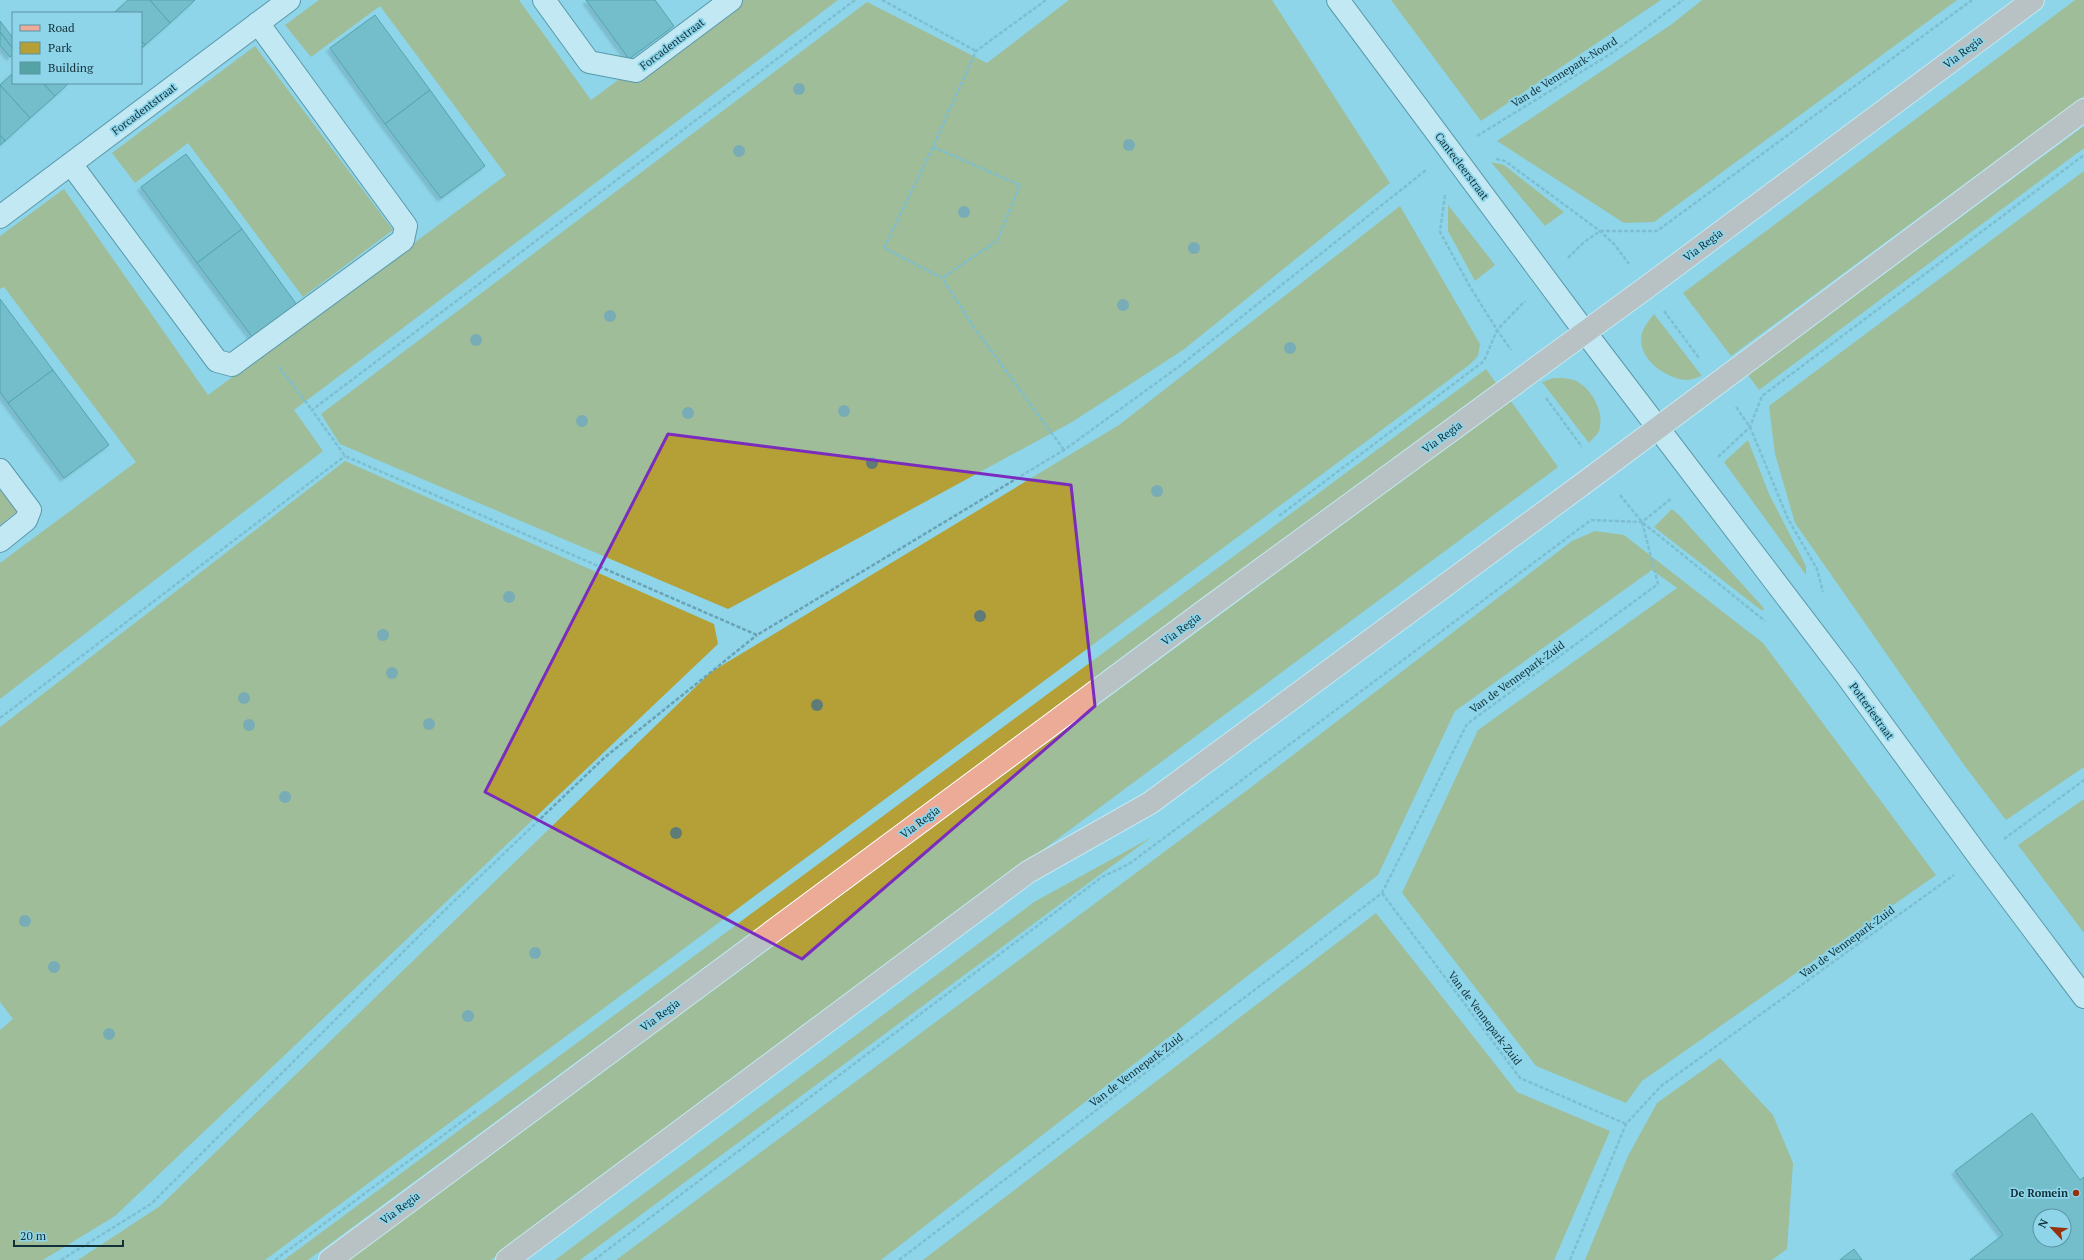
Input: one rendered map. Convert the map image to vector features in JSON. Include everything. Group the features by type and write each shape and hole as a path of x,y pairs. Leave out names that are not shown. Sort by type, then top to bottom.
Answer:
{"main road":[{"name":"Via Regia","path":"330,1260 1217,602 2033,0"},
{"path":"507,1260 1028,872 1150,803 2084,110"}],"street":[{"name":"Forcadentstraat","path":"0,217 289,0"},
{"name":"Forcadentstraat","path":"544,0 589,62 636,71 731,0"},
{"name":"Cantecleerstraat","path":"1338,0 1585,332 1658,427"},
{"path":"71,164 217,361 232,365 403,240 406,226 258,23"},
{"name":"Potteriestraat","path":"1658,427 1841,669 1979,858 2084,997"},
{"path":"0,470 30,510 26,520 0,541"}],"path":[{"path":"312,410 855,0"},
{"path":"882,0 976,51"},
{"path":"1046,0 976,51 933,147 884,248 942,278 973,326 1064,450"},
{"name":"Van de Vennepark-Noord","path":"61,1260 152,1204 449,906 604,758 757,635 1064,450 1181,365 1450,151 1612,53 1683,0"},
{"path":"1272,520 1484,361 1497,330 1583,243 1600,231 1657,231 1972,0"},
{"path":"933,147 1020,185 997,241 942,278"},
{"path":"594,1260 1102,877 1129,864 1591,520 1642,522 1696,478 1750,427 1762,396 2084,155"},
{"path":"261,344 346,456 757,635"},
{"path":"0,718 346,456"},
{"name":"Van de Vennepark-Zuid","path":"899,1260 1382,893 1467,724 1658,584 1642,522"},
{"name":"Van de Vennepark-Zuid","path":"1570,1260 1626,1124 1661,1086 1979,858 2084,780"},
{"name":"Van de Vennepark-Zuid","path":"1382,893 1520,1078 1626,1124"},
{"path":"275,1260 479,1108"}],"highlighted area":[{"path":"668,434 1071,485 1095,706 802,959 485,792"}],"green space":[{"path":"319,0 519,0 591,100 727,0 838,0 294,410 323,451 0,699 0,563 136,462 4,287 0,289 0,236 64,189 208,395 506,175 380,6 311,57 285,25"},
{"path":"1069,0 1272,0 1390,183 1183,350 1072,422 728,609 340,444 321,414 867,2 987,63"},
{"path":"1391,0 1661,0 1481,121"},
{"path":"1702,0 1957,0 1654,222 1624,223 1497,141 1672,24"},
{"path":"2075,0 2084,0 2084,96 1731,356 1683,293"},
{"path":"255,46 393,230 303,297 188,143 135,183 112,153"},
{"path":"2084,126 2084,148 1759,390 1748,375"},
{"path":"1491,162 1504,165 1564,212 1545,226"},
{"path":"2084,171 2084,767 2006,820 1964,765 1795,523 1775,454 1769,406"},
{"path":"1448,205 1495,265 1475,281 1448,231"},
{"path":"1400,206 1480,344 1478,356 1469,365 265,1260 78,1260 160,1206 711,672 1119,425"},
{"path":"1654,314 1702,376 1689,380 1678,379 1661,371 1647,357 1641,340 1643,330"},
{"path":"1486,369 1496,383 308,1260 284,1260"},
{"path":"1554,378 1568,379 1578,382 1586,388 1594,399 1601,418 1599,431 1589,443 1542,382"},
{"path":"1510,400 1558,467 491,1260 348,1260"},
{"path":"1748,440 1769,494 1806,566 1806,575 1724,462"},
{"path":"345,461 714,624 718,644 115,1216 43,1260 0,1260 0,1030 13,1019 0,1002 0,727"},
{"path":"0,490 17,512 0,525"},
{"path":"1672,509 1763,607 1764,610 1761,610 1654,527"},
{"path":"1595,531 1624,535 1763,643 1936,875 1642,1081 1626,1103 1536,1066 1402,893 1478,730 1677,588 1652,570 1455,711 1378,875 881,1260 616,1260 1250,788 1572,541"},
{"path":"2084,799 2084,933 2018,845"},
{"path":"1152,837 580,1260 555,1260 1034,902"},
{"path":"1376,913 1517,1092 1610,1131 1554,1260 923,1260"},
{"path":"1720,1058 1773,1115 1793,1163 1787,1249 1772,1260 1585,1260 1628,1156 1657,1103"}],"building":[{"path":"128,0 150,0 170,23 145,45 142,41 142,12 115,12"},
{"path":"150,0 195,0 170,23"},
{"path":"586,0 655,0 674,26 629,59"},
{"path":"375,15 430,90 385,124 330,48"},
{"path":"0,21 12,37 12,48 0,32"},
{"path":"0,32 12,48 12,55 10,57 0,45"},
{"path":"142,41 145,45 142,48"},
{"path":"12,74 12,84 44,84 55,96 30,118 0,85"},
{"path":"44,84 68,84 55,96"},
{"path":"0,85 30,118 5,141 0,135"},
{"path":"430,90 485,166 441,198 385,124"},
{"path":"0,135 5,141 0,145"},
{"path":"186,154 242,229 197,263 141,187"},
{"path":"242,229 297,305 253,338 197,263"},
{"path":"0,299 53,370 8,403 0,392"},
{"path":"53,370 109,445 64,478 8,403"},
{"path":"2032,1113 2080,1180 2084,1177 2084,1260 1970,1260 2003,1235 1955,1171"},
{"path":"1854,1249 1862,1260 1840,1260"}],"place":[{"name":"De Romein","path":"2076,1193"}]}
